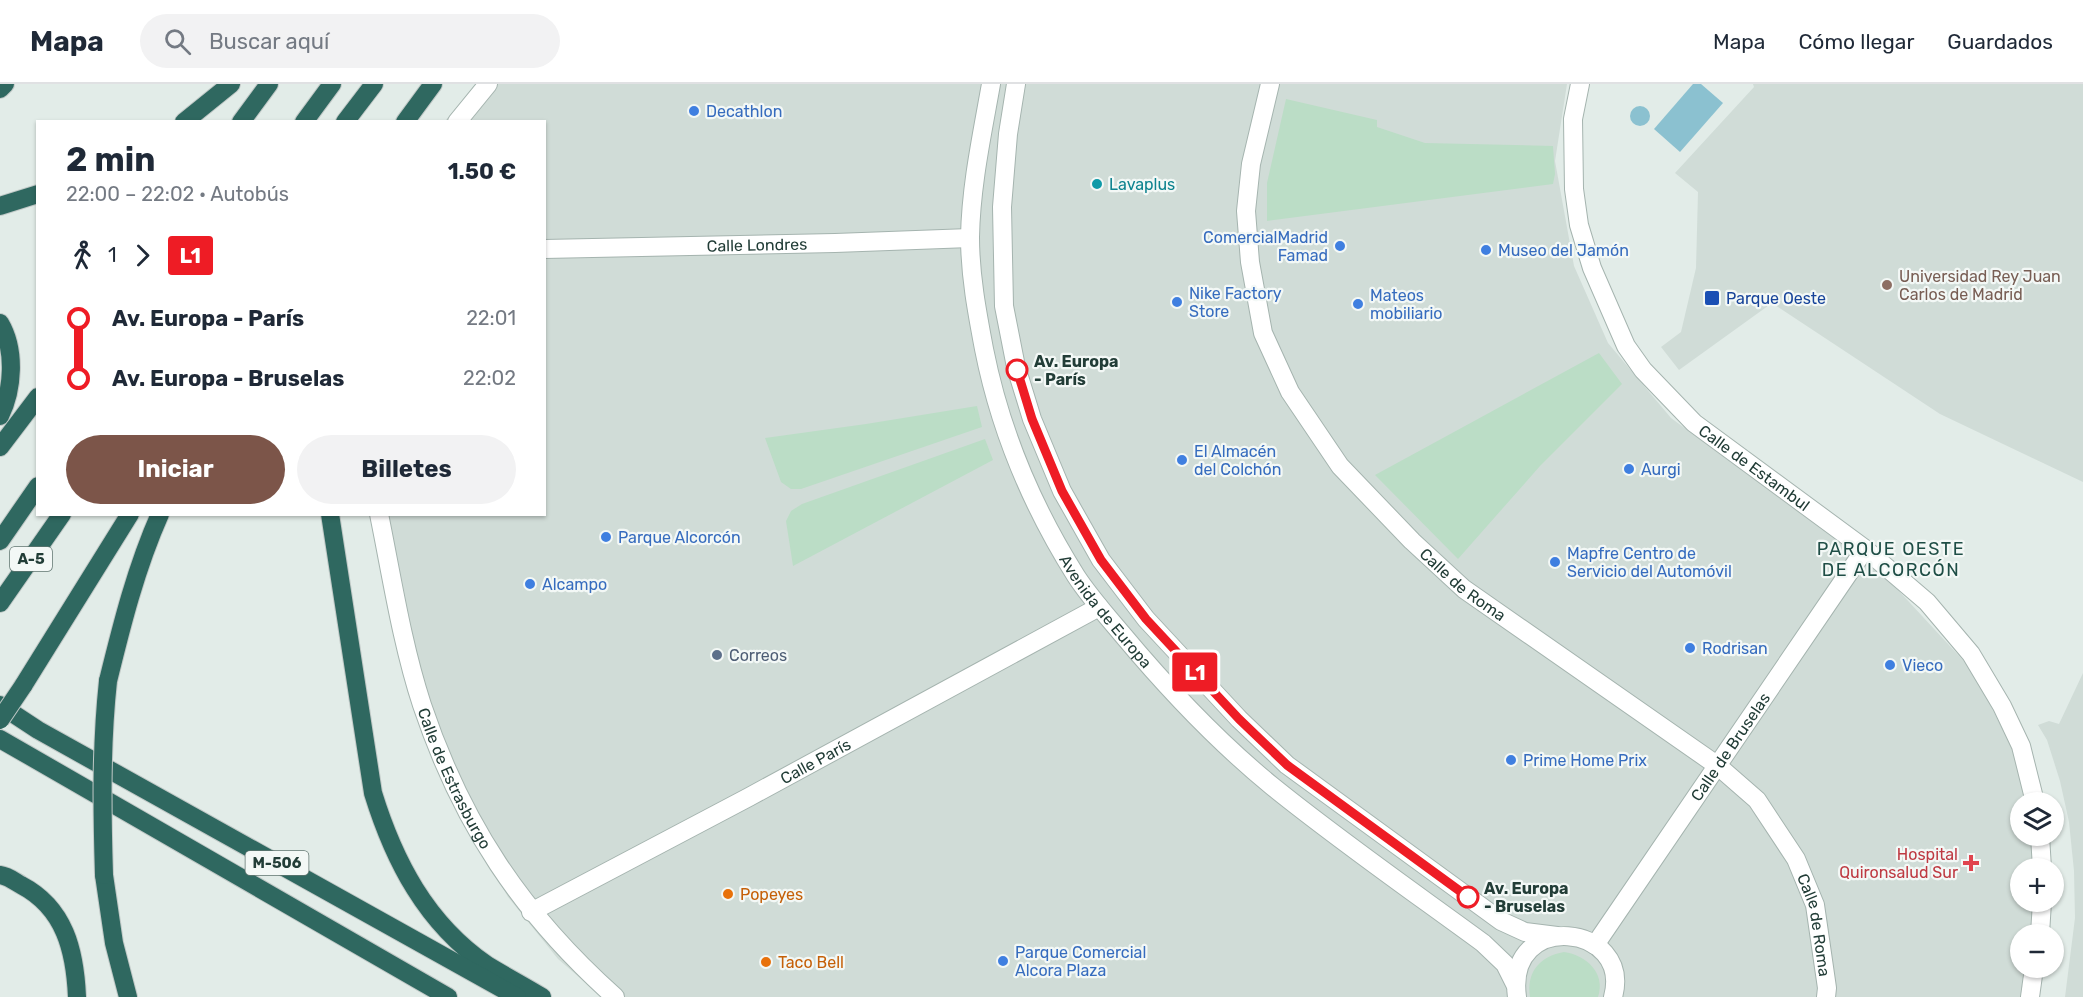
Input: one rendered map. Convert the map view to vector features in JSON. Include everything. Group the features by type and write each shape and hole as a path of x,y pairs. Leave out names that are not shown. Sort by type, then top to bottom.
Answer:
{"highway":[{"path":"0,88 5,84"},
{"path":"186,120 231,84"},
{"path":"242,120 269,84"},
{"path":"305,120 332,84"},
{"path":"347,120 374,84"},
{"path":"406,120 433,84"},
{"path":"0,206 36,195"},
{"path":"0,323 10,351 11,376 6,405 0,416"},
{"path":"0,447 36,400"},
{"name":"A-5","path":"0,541 36,489"},
{"name":"A-5","path":"0,603 61,516"},
{"path":"0,720 129,516"},
{"path":"128,997 114,943 104,875 101,782 103,729 108,681 124,612 148,541 159,516"},
{"path":"330,516 373,793 384,828 401,866 423,902 453,937 486,964 542,997"},
{"name":"M-506","path":"0,705 38,730 517,997"},
{"name":"M-506","path":"0,739 448,997"},
{"path":"0,875 31,890 50,905 64,929 76,966 77,997"}],"street":[{"path":"459,120 488,84"},
{"name":"Avenida de Europa","path":"991,84 975,174 970,238 976,308 994,396 1004,428 1016,462 1052,535 1077,578 1171,691 1233,751 1305,812 1483,943 1505,964 1516,991"},
{"name":"Avenida de Europa","path":"1016,84 1008,134 1002,207 1004,306 1016,367 1032,419 1062,491 1101,560 1146,619 1239,719 1287,765 1501,921 1525,932 1557,936 1570,935 1583,938 1595,945"},
{"name":"Calle de Roma","path":"1270,84 1251,164 1246,211 1250,262 1263,333 1290,392 1340,466 1412,541 1464,590 1718,766 1757,800 1796,859 1815,905 1827,988 1826,997"},
{"name":"Calle de Estambul","path":"1580,84 1573,119 1574,189 1579,225 1592,268 1626,346 1643,370 1694,423 1865,549 1927,602 1971,654 2002,705 2021,746 2032,792"},
{"name":"Calle Londres","path":"546,249 970,238"},
{"name":"Calle de Estrasburgo","path":"380,516 407,647 422,703 442,759 467,812 499,868 531,912 578,964 615,997"},
{"name":"Calle de Bruselas","path":"1595,945 1865,549"},
{"name":"Calle París","path":"531,912 1100,607"},
{"path":"1516,991 1519,967 1527,952 1541,942 1557,936"},
{"path":"1595,945 1607,957 1614,972 1616,995"},
{"path":"2030,997 2033,978"}],"shaded area":[{"path":"476,84 1567,84 1555,161 1574,266 1608,343 1671,418 1885,576 1974,672 2013,750 2028,792 2010,792 2010,846 2041,846 2041,858 2010,858 2010,912 2041,912 2041,924 2010,924 2010,978 2032,978 2029,997 602,997 558,959 508,897 447,793 409,696 371,516 546,516 546,120 446,120"},
{"name":"Universidad Rey Juan Carlos de Madrid","path":"1753,84 2083,84 2083,482 1940,414 1772,303 1679,370 1661,347 1681,332 1696,268 1698,192 1675,173 1754,87"},
{"path":"2083,673 2083,997 2065,997 2075,918 2074,871 2064,792 2047,740 2038,725 2049,721 2059,724"}],"green space":[{"path":"1286,99 1377,120 1377,127 1425,143 1553,146 1555,174 1553,184 1267,221 1267,183"},
{"path":"1599,353 1622,384 1540,466 1458,559 1375,475"},
{"path":"977,406 982,427 801,489 791,489 781,482 765,438 866,424"},
{"path":"985,439 993,460 793,566 786,521 791,511 802,504"},
{"path":"1564,952 1587,961 1597,973 1600,988 1598,997 1530,997 1530,980 1536,967 1548,957"}],"water":[{"path":"1693,84 1701,84 1723,103 1680,152 1654,129"},
{"path":"1640,106 1647,109 1650,116 1647,123 1640,126 1633,123 1630,116 1633,109"}],"bus line":[{"name":"L1","path":"1017,370 1032,419 1062,491 1101,560 1146,619 1239,719 1287,765 1311,785 1468,897"}],"place":[{"name":"Decathlon","path":"694,111"},
{"name":"Lavaplus","path":"1097,184"},
{"name":"ComercialMadrid Famad","path":"1340,246"},
{"name":"Museo del Jamón","path":"1486,250"},
{"name":"Universidad Rey Juan Carlos de Madrid","path":"1887,285"},
{"name":"Parque Oeste","path":"1712,298"},
{"name":"Nike Factory Store","path":"1177,302"},
{"name":"Mateos mobiliario","path":"1358,304"},
{"name":"Av. Europa - París","path":"1017,370"},
{"name":"El Almacén del Colchón","path":"1182,460"},
{"name":"Aurgi","path":"1629,469"},
{"name":"Parque Alcorcón","path":"606,537"},
{"name":"Mapfre Centro de Servicio del Automóvil","path":"1555,562"},
{"name":"Alcampo","path":"530,584"},
{"name":"Rodrisan","path":"1690,648"},
{"name":"Correos","path":"717,655"},
{"name":"Vieco","path":"1890,665"},
{"name":"Prime Home Prix","path":"1511,760"},
{"name":"Hospital Quironsalud Sur","path":"1971,863"},
{"name":"Popeyes","path":"728,894"},
{"name":"Av. Europa - Bruselas","path":"1468,897"},
{"name":"Parque Comercial Alcora Plaza","path":"1003,961"},
{"name":"Taco Bell","path":"766,962"}],"district":[{"name":"PARQUE OESTE DE ALCORCÓN","path":"1891,559"}]}
